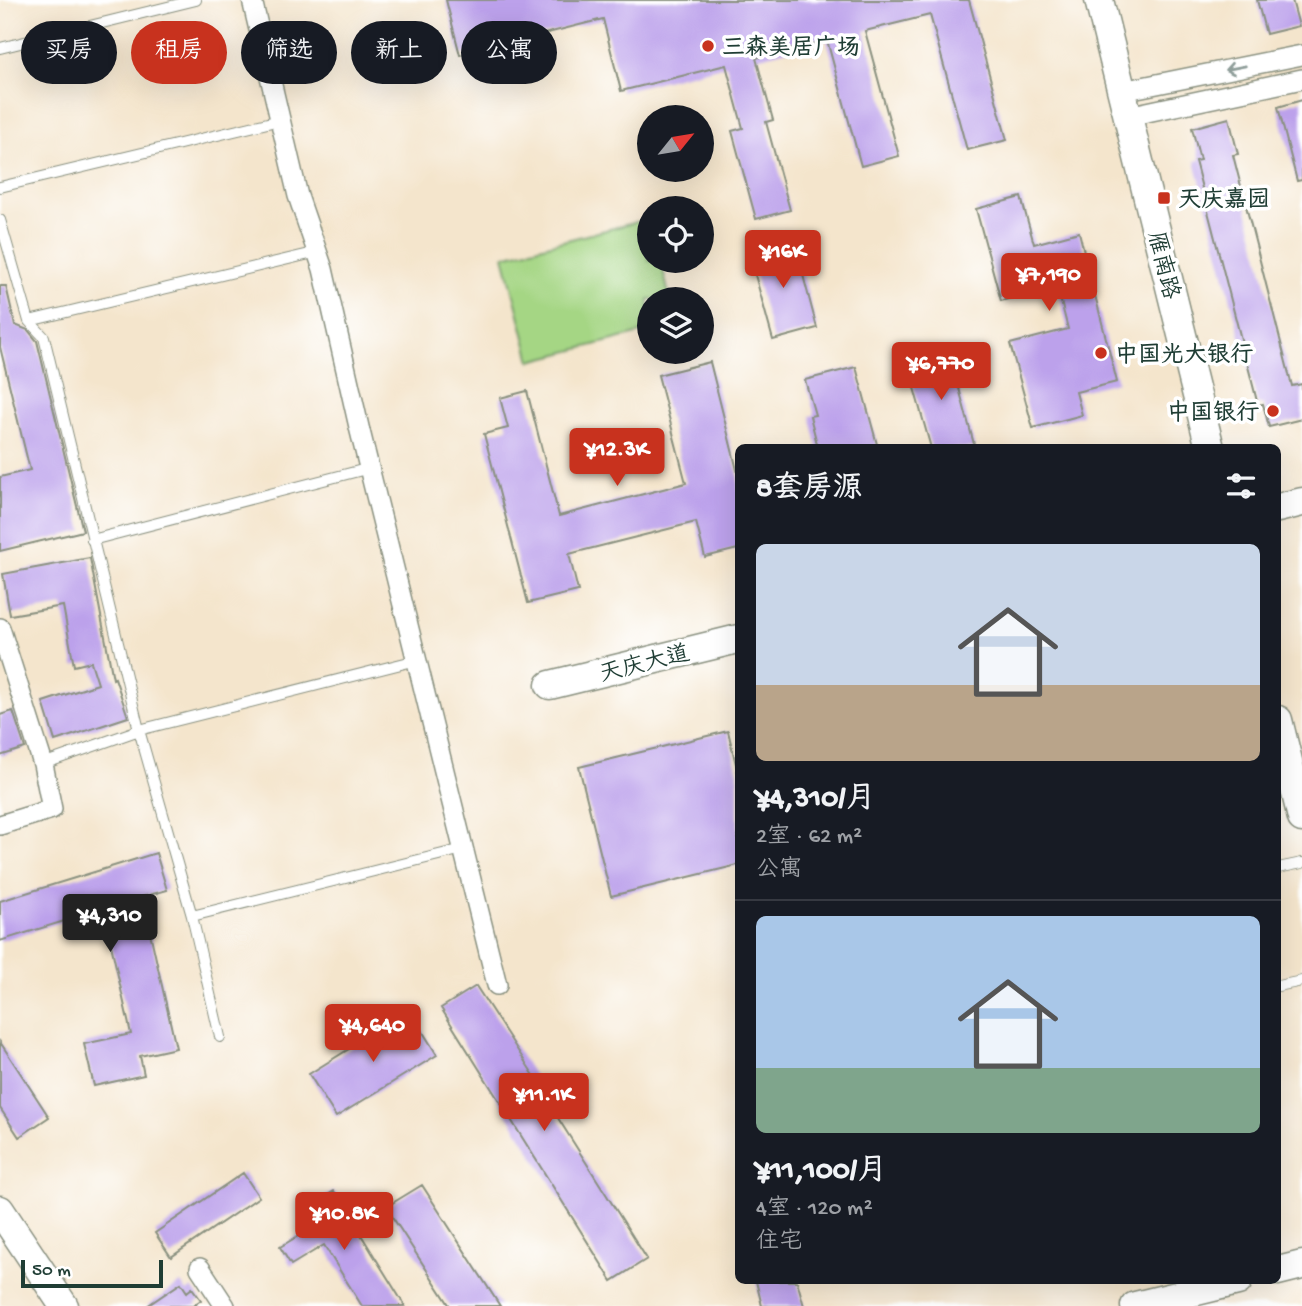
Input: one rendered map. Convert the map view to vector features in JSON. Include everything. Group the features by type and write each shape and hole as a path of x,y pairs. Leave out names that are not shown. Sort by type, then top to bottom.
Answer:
{"main road":[{"name":"雁南路","path":"1099,0 1209,444"},
{"path":"1281,507 1302,502"},
{"name":"天庆大道","path":"550,685 735,640"},
{"path":"1281,732 1302,818"},
{"path":"0,1210 64,1306"},
{"path":"1281,1270 1302,1265"},
{"path":"1135,1306 1226,1284"}],"street":[{"path":"252,0 298,196 318,252 497,985"},
{"path":"1125,104 1302,55"},
{"path":"1125,104 1302,79"},
{"path":"0,628 43,764 52,809 0,825"},
{"path":"200,1268 225,1306"}],"lane":[{"path":"0,48 196,0"},
{"path":"0,187 280,120"},
{"path":"0,220 29,321 44,337 139,730 192,916 220,1037"},
{"path":"29,321 318,252"},
{"path":"92,540 370,468"},
{"path":"43,764 139,730 417,660"},
{"path":"192,916 463,849"},
{"path":"1281,867 1302,863"},
{"path":"1281,985 1302,981"}],"green space":[{"path":"637,222 637,273 664,273 667,287 637,287 637,334 531,361 504,256"}],"building":[{"path":"446,0 969,0 1007,140 967,150 930,15 865,31 899,156 861,166 827,40 756,58 773,120 766,122 790,210 756,219 732,131 743,128 726,65 621,91 603,19 557,31 557,21 461,21 460,55"},
{"path":"1257,0 1292,0 1299,26 1266,34"},
{"path":"1302,100 1302,180 1297,181 1278,107"},
{"path":"1229,118 1238,154 1233,155 1292,386 1302,384 1302,419 1269,427 1263,404 1258,405 1195,161 1200,160 1192,128"},
{"path":"1021,197 1034,244 1079,232 1117,382 1076,392 1082,415 1033,428 1010,344 1068,329 1057,286 1001,301 976,209"},
{"path":"794,241 817,328 773,340 749,253"},
{"path":"0,286 6,286 15,325 28,330 37,341 83,531 0,551 0,477 30,470 0,347"},
{"path":"949,351 974,444 930,444 907,363"},
{"path":"710,364 735,462 735,550 705,557 696,522 569,554 578,591 528,603 484,434 508,428 500,398 527,391 559,516 686,483 658,375"},
{"path":"856,367 877,444 817,444 810,416 815,415 805,380"},
{"path":"90,558 113,679 115,678 128,717 55,741 43,702 98,684 91,662 74,666 63,606 10,615 3,574"},
{"path":"13,711 25,748 0,756 0,715"},
{"path":"728,731 735,760 735,866 611,896 579,767"},
{"path":"156,853 167,890 142,897 176,1048 140,1056 144,1075 94,1086 84,1044 131,1034 103,909 0,941 0,901"},
{"path":"476,986 647,1259 612,1281 441,1008"},
{"path":"410,1011 437,1055 336,1117 309,1074"},
{"path":"0,1042 49,1117 19,1137 0,1108"},
{"path":"243,1173 259,1197 171,1257 155,1233"},
{"path":"422,1185 500,1306 450,1306 386,1207"},
{"path":"334,1191 405,1306 362,1306 324,1245 291,1265 280,1247 313,1227 303,1210"},
{"path":"181,1283 187,1292 192,1288 201,1300 195,1304 197,1306 147,1306"},
{"path":"757,1284 798,1284 804,1306 762,1306"}],"place":[{"name":"三森美居广场","path":"708,46"},
{"name":"天庆嘉园","path":"1164,198"},
{"name":"中国光大银行","path":"1101,353"},
{"name":"中国银行","path":"1273,411"}]}
